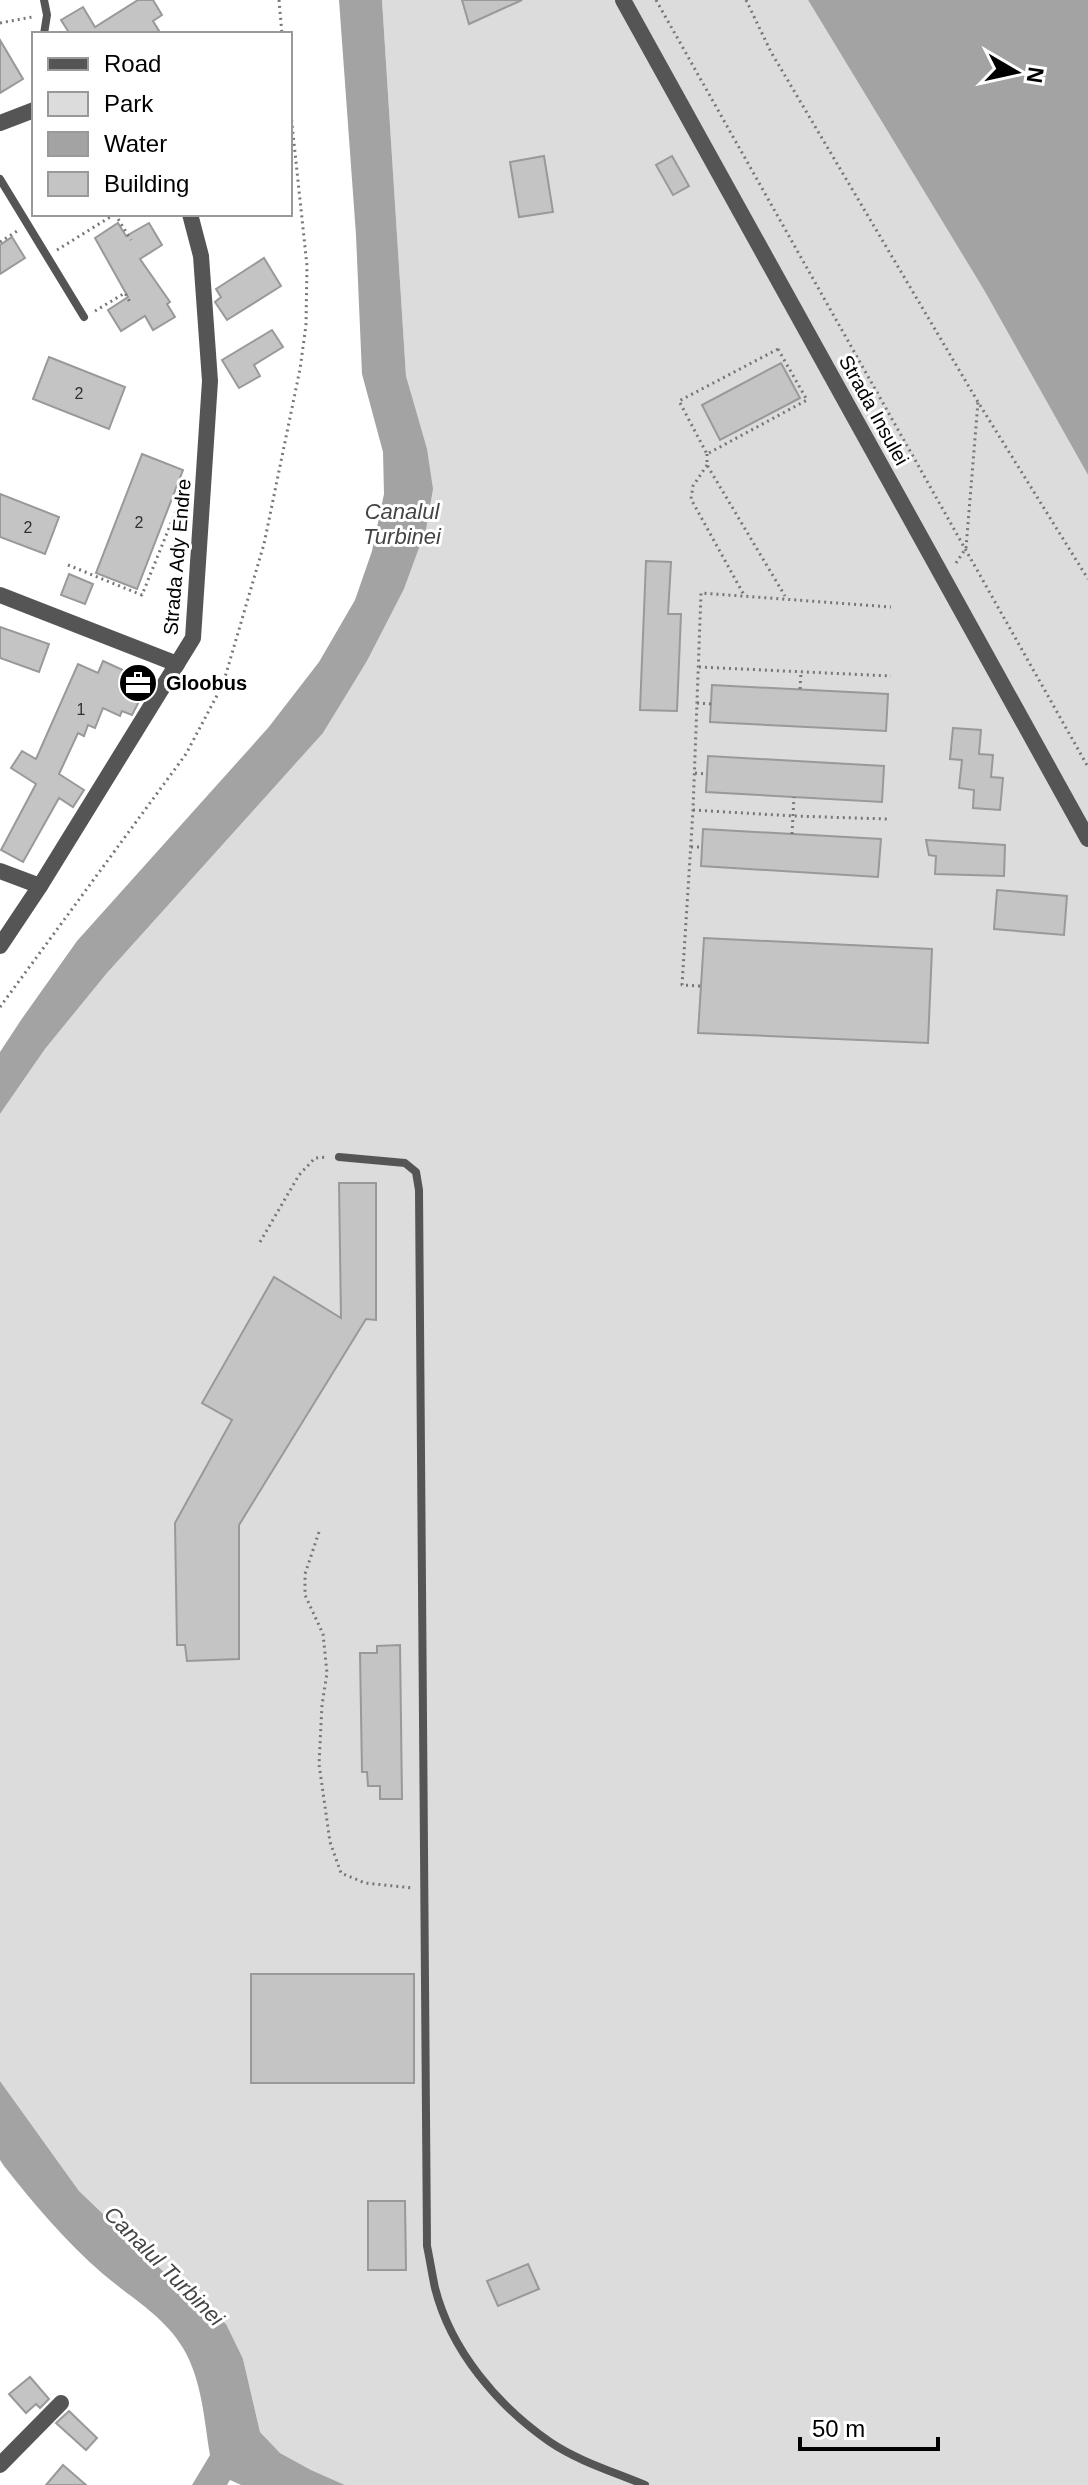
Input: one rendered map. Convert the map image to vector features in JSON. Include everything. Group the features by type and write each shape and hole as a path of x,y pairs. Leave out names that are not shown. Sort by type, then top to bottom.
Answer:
{"street":[{"name":"Strada Insulei","path":"623,0 1088,839"},
{"path":"0,123 32,111"},
{"name":"Strada Ady Endre","path":"0,946 191,644 210,381 201,256 191,216"},
{"path":"0,595 177,664"},
{"path":"0,871 40,886"},
{"path":"0,2465 61,2403"}],"lane":[{"path":"44,32 46,1"},
{"path":"0,179 84,317"},
{"path":"339,1157 405,1163 416,1172 419,1190 427,2246 436,2290 454,2335 483,2382 515,2415 552,2444 645,2485"}],"path":[{"path":"279,0 282,32"},
{"path":"656,0 1088,767"},
{"path":"746,0 771,52 978,402 1088,579"},
{"path":"0,23 47,15"},
{"path":"47,256 112,216"},
{"path":"116,216 131,240"},
{"path":"0,242 28,224"},
{"path":"84,317 125,293 131,304"},
{"path":"707,454 807,400 778,349 767,352 679,401 707,454 707,465 786,598"},
{"path":"946,580 966,548 978,402"},
{"path":"707,465 693,486 691,499 744,596"},
{"path":"68,565 142,595 187,483"},
{"path":"700,986 682,985 695,773 701,593 891,607"},
{"path":"699,667 891,676"},
{"path":"800,689 801,672"},
{"path":"697,703 711,704"},
{"path":"695,773 707,774"},
{"path":"792,834 794,797"},
{"path":"693,810 887,819"},
{"path":"691,847 702,847"},
{"path":"260,1242 299,1175 315,1158 339,1157"},
{"path":"319,1532 305,1574 305,1595 323,1634 327,1673 319,1764 330,1842 341,1873 365,1883 425,1889"}],"green space":[{"path":"382,0 808,0 984,290 1088,475 1088,2485 345,2485 280,2453 260,2432 243,2359 195,2296 169,2277 79,2191 0,2081 0,1114 45,1049 107,973 323,733 367,661 404,589 426,529 414,406 406,376"}],"water":[{"name":"Canalul Turbinei","path":"339,0 382,0 406,376 427,449 433,489 426,529 404,589 367,661 323,733 107,973 45,1049 0,1114 0,1052 21,1020 77,941 268,728 319,662 355,600 372,551 384,494 383,452 362,374 356,235"},
{"path":"808,0 1088,0 1088,475 984,290"},
{"name":"Canalul Turbinei","path":"0,2081 79,2191 169,2277 226,2324 243,2359 260,2432 280,2453 345,2485 241,2485 230,2480 227,2485 192,2485 210,2455 201,2400 189,2360 166,2326 76,2249 4,2166 0,2160"}],"building":[{"path":"138,0 153,0 162,15 153,21 160,32 69,32 61,20 83,7 95,27"},
{"path":"462,0 522,0 469,24"},
{"path":"0,40 23,79 0,93"},
{"path":"544,156 553,212 519,217 510,162"},
{"path":"672,156 689,186 673,195 656,165"},
{"path":"118,223 126,236 149,223 162,245 140,259 170,302 167,304 175,317 153,330 145,316 121,331 108,310 128,297 95,238"},
{"path":"12,237 25,258 0,274 0,245"},
{"path":"264,258 281,286 227,320 215,302 221,297 216,289"},
{"path":"272,330 283,347 254,365 260,376 239,388 222,360"},
{"path":"49,357 125,387 109,429 33,399"},
{"path":"781,363 800,398 720,440 702,405"},
{"path":"142,454 183,470 137,589 96,573"},
{"path":"0,494 59,517 45,554 0,537"},
{"path":"646,561 671,562 668,614 681,614 677,711 640,710"},
{"path":"69,574 93,584 85,604 61,595"},
{"path":"0,627 49,644 39,672 0,658"},
{"path":"103,661 149,682 132,715 122,711 120,716 103,708 95,728 88,725 84,736 78,733 59,774 84,790 73,807 59,798 23,862 1,850 36,784 11,768 22,751 36,759 78,664 98,673"},
{"path":"712,685 888,694 886,731 710,722"},
{"path":"953,728 981,730 979,754 993,755 991,777 1003,778 1000,810 973,808 974,790 959,788 962,760 950,759"},
{"path":"708,756 884,766 882,802 706,792"},
{"path":"703,829 881,839 878,877 701,866"},
{"path":"926,840 1005,845 1004,876 935,874 936,856 929,855"},
{"path":"997,890 1067,896 1064,935 994,929"},
{"path":"704,938 932,949 928,1043 698,1033"},
{"path":"339,1183 376,1183 376,1320 366,1319 239,1525 239,1659 187,1661 185,1645 177,1645 175,1523 232,1420 202,1403 274,1277 341,1318"},
{"path":"400,1645 402,1799 380,1799 380,1786 368,1786 367,1772 362,1772 360,1653 377,1653 377,1646"},
{"path":"251,1974 414,1974 414,2083 251,2083"},
{"path":"368,2201 405,2201 406,2270 368,2270"},
{"path":"528,2264 539,2289 498,2306 487,2281"},
{"path":"30,2377 49,2399 40,2408 36,2404 26,2413 9,2394"},
{"path":"69,2411 97,2438 86,2450 56,2423"},
{"path":"63,2465 86,2485 46,2485"}],"place":[{"name":"Gloobus","path":"138,683"}]}
